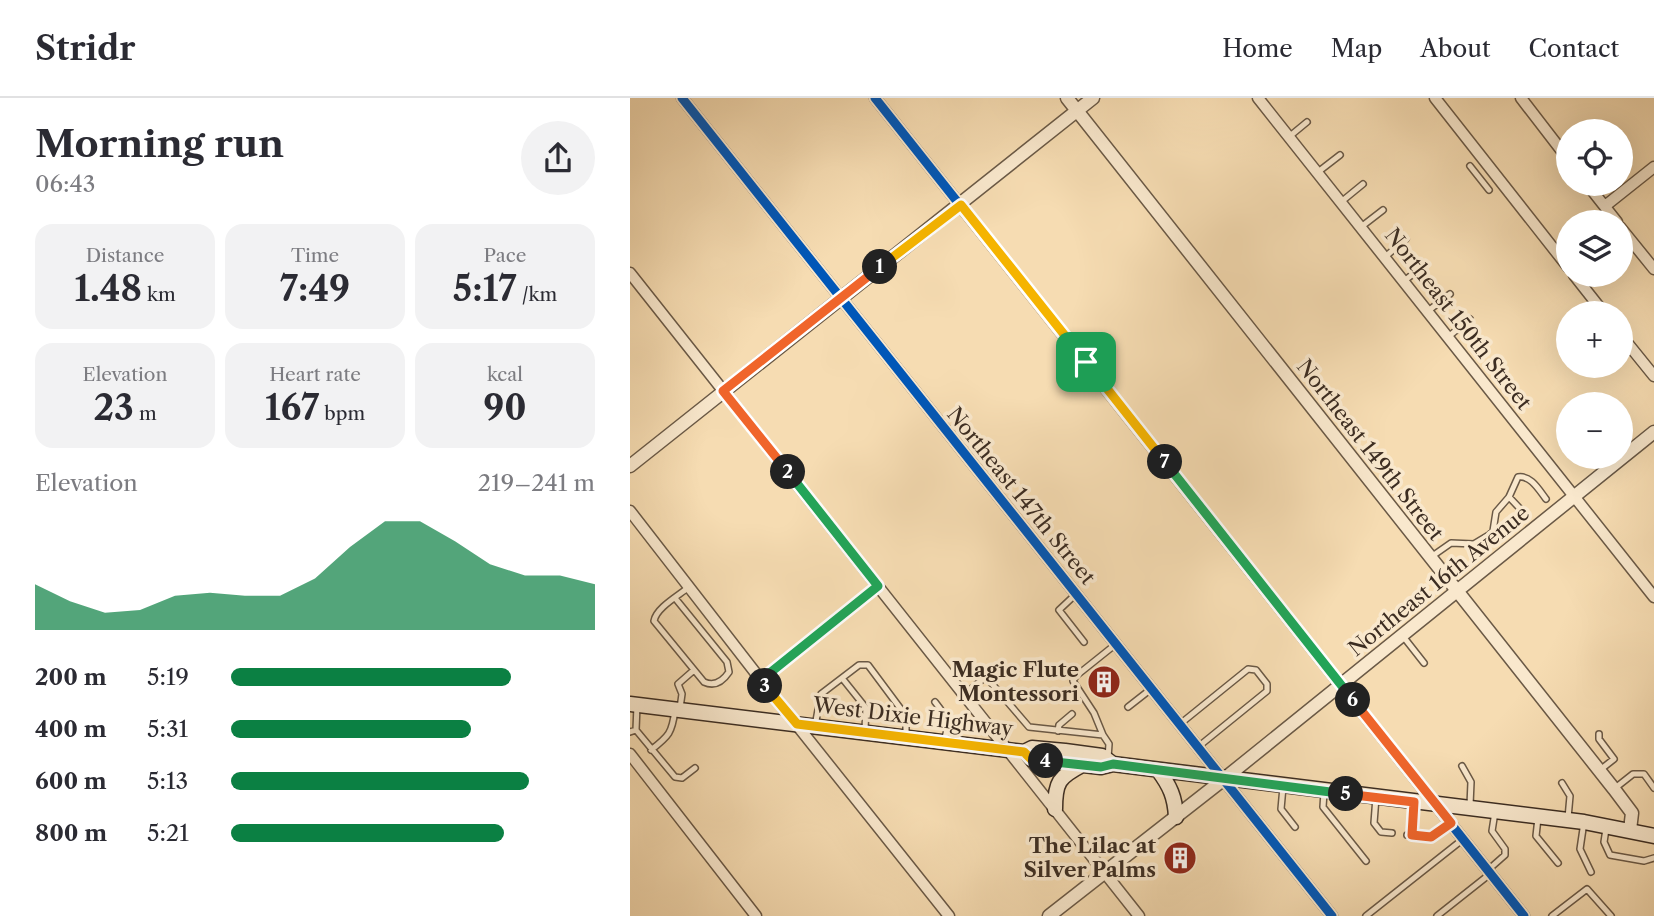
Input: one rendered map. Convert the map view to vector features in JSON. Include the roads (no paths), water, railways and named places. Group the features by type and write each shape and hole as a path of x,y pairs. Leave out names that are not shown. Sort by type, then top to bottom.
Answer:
{"main road":[{"name":"West Dixie Highway","path":"634,704 942,743 1017,751 1032,748 1065,751 1102,757 1110,763 1158,770 1584,822 1654,836"},
{"name":"West Dixie Highway","path":"1017,751 1031,759 1101,767 1110,763"},
{"path":"1055,808 1059,781 1067,773 1083,765"},
{"path":"1158,770 1171,787 1176,817"},
{"name":"West Dixie Highway","path":"1631,830 1639,827 1654,828"}],"street":[{"name":"Northeast 147th Street","path":"682,98 1332,916"},
{"path":"876,98 1524,916"},
{"name":"Northeast 149th Street","path":"1067,98 1600,770 1632,813 1631,830"},
{"path":"630,466 1093,98"},
{"name":"Northeast 150th Street","path":"1258,98 1654,597"},
{"path":"1435,98 1556,252"},
{"path":"1521,98 1556,143"},
{"path":"1605,206 1654,167"},
{"path":"1597,196 1608,210"},
{"path":"1633,243 1654,270"},
{"path":"630,273 965,694 1017,751 1055,808 1139,916"},
{"path":"1583,287 1595,301"},
{"path":"1633,350 1654,376"},
{"name":"Northeast 16th Avenue","path":"1049,916 1224,779 1654,432"},
{"path":"630,511 949,916"},
{"path":"630,754 756,916"}],"lane":[{"path":"1290,136 1307,122"},
{"path":"1318,172 1340,155"},
{"path":"1470,166 1489,190"},
{"path":"1480,179 1492,170"},
{"path":"1341,202 1363,184"},
{"path":"1361,227 1383,210"},
{"path":"1385,257 1406,239"},
{"path":"1404,281 1426,264"},
{"path":"1428,311 1450,294"},
{"path":"1448,337 1470,319"},
{"path":"1431,557 1451,543 1474,544 1493,531 1496,512 1509,497 1516,480 1522,476 1530,479 1546,499"},
{"path":"1509,497 1527,516"},
{"path":"761,680 878,586"},
{"path":"676,598 729,667 726,676 715,684 704,682 654,621 655,614 689,587"},
{"path":"1076,594 1059,610 1084,642"},
{"path":"1402,635 1423,663"},
{"path":"1110,763 1109,744 1094,713 1073,681 1116,644"},
{"path":"815,727 821,694 859,665 868,665 906,716 906,738"},
{"path":"1180,724 1248,669 1256,670 1267,684 1266,691 1198,747"},
{"path":"651,750 668,736 682,694 678,684 694,670"},
{"path":"842,678 866,708 865,733"},
{"path":"965,694 987,678 1026,725 1033,729 1103,735"},
{"path":"1128,707 1152,688"},
{"path":"935,702 948,720 948,729 942,743"},
{"path":"634,704 633,731 675,777 682,778 695,768"},
{"path":"1058,731 1059,725 1072,714"},
{"path":"1065,751 1067,732"},
{"path":"1598,734 1614,758 1600,770"},
{"path":"1462,766 1471,782 1470,808"},
{"path":"1614,789 1637,773 1644,774 1654,788"},
{"path":"1562,783 1570,796 1568,821"},
{"path":"1283,786 1281,809 1296,827"},
{"path":"1324,791 1322,807 1366,862"},
{"path":"1376,797 1376,826 1381,832 1392,833"},
{"path":"1414,802 1409,835 1431,837 1451,823"},
{"path":"1437,916 1505,855 1505,849 1492,831 1495,812"},
{"path":"1539,817 1536,836 1558,863"},
{"path":"1584,822 1580,849 1591,872"},
{"path":"1606,826 1604,842 1610,855 1644,861 1654,858"},
{"path":"1366,916 1464,839"},
{"path":"1552,916 1587,889 1611,916"}],"place":[{"name":"Magic Flute Montessori","path":"1104,682"},
{"name":"The Lilac at Silver Palms","path":"1180,858"}]}
